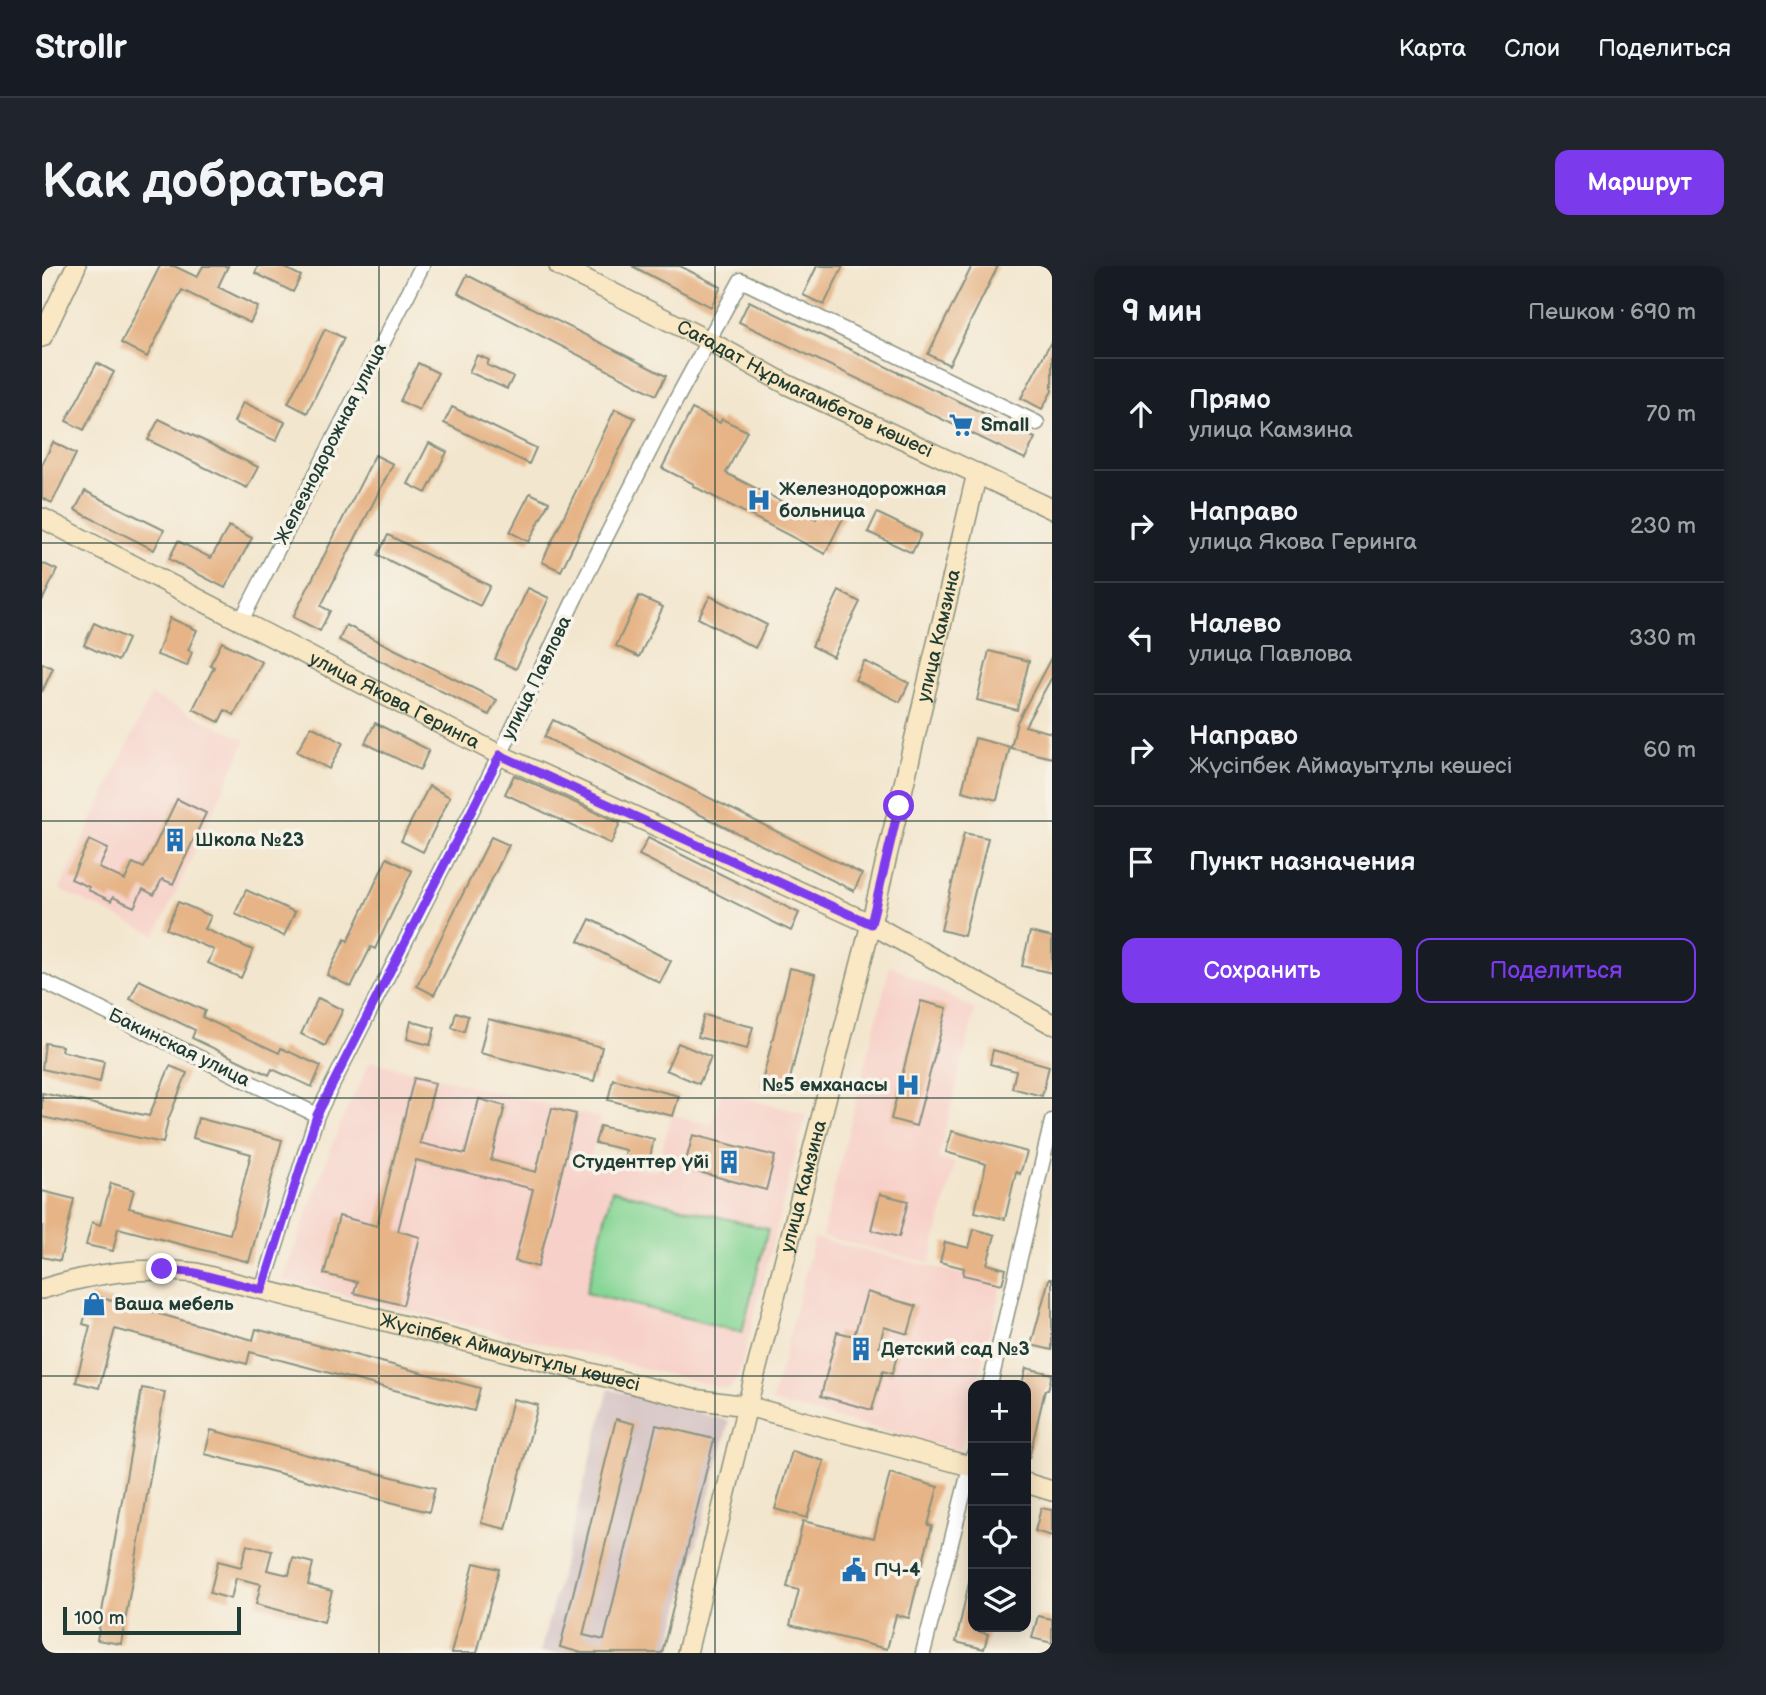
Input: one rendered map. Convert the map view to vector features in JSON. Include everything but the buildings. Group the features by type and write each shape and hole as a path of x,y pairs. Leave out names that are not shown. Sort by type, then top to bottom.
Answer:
{"street":[{"path":"42,337 76,266"},
{"name":"Железнодорожная улица","path":"241,621 422,266"},
{"name":"Сағадат Нұрмағамбетов көшесі","path":"559,266 709,341 789,385 1052,509"},
{"name":"улица Павлова","path":"262,1290 317,1115 500,755 576,596 670,411 741,280 1037,423"},
{"name":"улица Камзина","path":"687,1653 747,1406 871,924 977,473"},
{"name":"улица Якова Геринга","path":"42,518 500,755 871,924 1052,1024"},
{"name":"Бакинская улица","path":"42,981 317,1115"},
{"path":"991,1380 1052,1121"},
{"name":"Жүсіпбек Аймауытұлы көшесі","path":"42,1289 128,1270 162,1269 196,1273 693,1399 747,1406 968,1462"},
{"path":"923,1653 968,1479"},
{"path":"1031,1485 1052,1491"}],"shaded area":[{"path":"151,695 246,740 156,935 60,890"},
{"name":"№5 емханасы","path":"890,965 975,1010 938,1159 955,1163 930,1263 822,1236"},
{"path":"371,1061 600,1118 591,1156 656,1172 671,1115 712,1125 721,1092 806,1114 738,1378 729,1389 283,1280 341,1121"},
{"path":"814,1238 1002,1284 978,1380 968,1380 968,1418 960,1450 772,1402"},
{"path":"609,1389 729,1421 668,1653 540,1653"}],"green space":[{"path":"612,1190 768,1229 742,1332 586,1293"}],"place":[{"name":"Small","path":"961,425"},
{"name":"Железнодорожная больница","path":"759,500"},
{"name":"Школа №23","path":"175,840"},
{"name":"№5 емханасы","path":"908,1085"},
{"name":"Студенттер үйі","path":"729,1162"},
{"name":"Ваша мебель","path":"94,1304"},
{"name":"Детский сад №3","path":"861,1349"},
{"name":"ПЧ-4","path":"854,1570"}],"route":[{"path":"162,1269 196,1273 262,1290 317,1115 500,755 871,924 899,806"}]}
